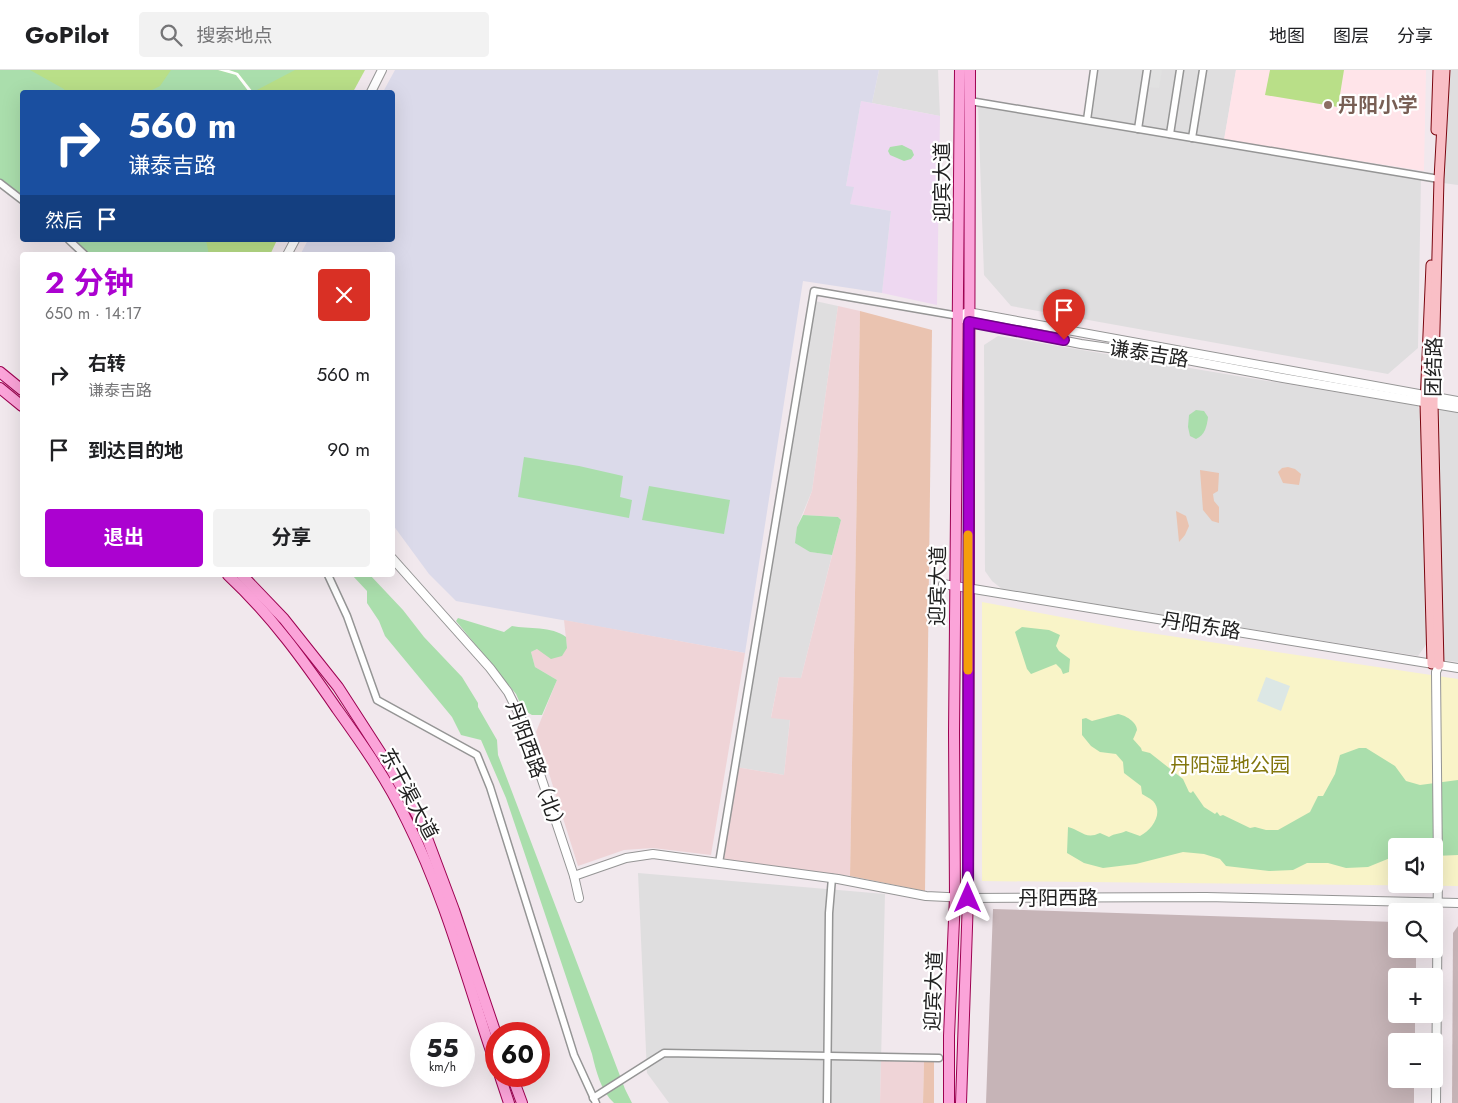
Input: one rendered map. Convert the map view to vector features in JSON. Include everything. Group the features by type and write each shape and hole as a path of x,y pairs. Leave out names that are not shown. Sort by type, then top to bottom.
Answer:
{"main road":[{"name":"迎宾大道","path":"960,70 968,588 968,898 961,1103"},
{"name":"迎宾大道","path":"949,1103 949,1036 956,897 954,733 956,587 965,317 970,70"},
{"name":"团结路","path":"1436,667 1429,400 1438,70"},
{"name":"团结路","path":"1436,179 1445,70"},
{"path":"0,372 20,388"},
{"path":"0,388 20,404"},
{"name":"东干渠大道","path":"230,577 246,592 294,647 377,765 408,821 440,896 485,1033"},
{"name":"东干渠大道","path":"244,577 284,619 338,687 391,770 421,822 454,910 492,1022"},
{"path":"504,1087 509,1103"},
{"path":"516,1087 522,1103"}],"street":[{"path":"371,90 382,70"},
{"path":"1086,120 1094,70"},
{"path":"1138,129 1147,70"},
{"path":"1170,134 1180,70"},
{"path":"1192,138 1203,70"},
{"path":"970,101 1436,179"},
{"path":"0,183 20,198"},
{"path":"71,242 82,252"},
{"path":"719,863 814,291 965,317"},
{"name":"谦泰吉路","path":"965,317 1082,344 1429,400 1458,408"},
{"name":"谦泰吉路","path":"1429,400 1458,401"},
{"name":"丹阳西路（北）","path":"395,561 490,668 508,692 522,720 574,876 579,898"},
{"path":"329,577 348,616 377,700 477,755 490,787 574,1055 595,1101 664,1053 939,1058"},
{"name":"丹阳东路","path":"944,584 1436,667 1458,668"},
{"path":"1436,667 1438,903"},
{"name":"丹阳西路","path":"574,876 626,858 653,854 832,878 926,896 968,898 1206,897 1438,903"},
{"path":"827,1103 829,913 832,878"},
{"name":"丹阳西路","path":"1443,903 1458,903"},
{"path":"1436,1103 1437,958"}],"shaded area":[{"path":"0,70 365,70 354,90 20,90"},
{"path":"0,70 30,70 65,90 20,90 20,194 0,179"},
{"path":"171,70 218,70 236,75 247,90 152,90 160,86"},
{"path":"229,70 295,70 257,90 251,90 238,73"},
{"path":"395,70 879,70 872,103 861,101 846,186 854,187 850,204 891,211 882,293 803,281 745,653 456,601 429,574 395,528 395,252 302,252 307,242 395,242 395,90 384,90"},
{"path":"879,70 938,70 940,116 872,103"},
{"path":"1091,70 1236,70 1224,140 1084,118"},
{"path":"1150,70 1162,70 1159,88 1147,87"},
{"name":"丹阳小学","path":"1236,70 1426,70 1424,171 1224,140"},
{"path":"1270,70 1344,70 1338,107 1265,95"},
{"path":"1446,70 1458,70 1458,185 1443,183"},
{"path":"861,101 940,116 937,305 882,293 891,211 850,204 846,186"},
{"path":"978,105 1190,141 1421,177 1418,348 1388,374 1011,306 984,275"},
{"path":"902,145 912,150 914,155 911,159 904,161 890,155 888,151 890,147"},
{"path":"76,242 206,242 208,252 88,252"},
{"path":"83,242 276,242 271,252 95,252"},
{"path":"815,301 838,306 812,491 797,527 810,552 832,555 801,678 779,677 771,717 790,719 784,775 736,767"},
{"path":"838,306 860,311 850,876 724,859 736,767 784,775 790,720 771,718 779,677 801,678 841,520 838,517 803,515 812,491"},
{"path":"860,311 932,330 925,891 850,876"},
{"path":"998,336 1418,406 1422,418 1428,642 1418,656 1002,589 992,581 985,571 984,345"},
{"path":"1439,408 1458,412 1458,662 1443,660"},
{"path":"1196,410 1204,411 1208,417 1203,433 1196,439 1190,436 1188,427 1189,415"},
{"path":"524,457 579,466 623,476 620,497 632,500 629,518 518,497"},
{"path":"1282,468 1295,469 1301,474 1299,485 1283,483 1278,472"},
{"path":"1200,470 1219,473 1218,491 1213,494 1214,501 1219,507 1219,523 1212,521 1203,510"},
{"path":"649,486 730,500 724,534 642,520"},
{"path":"1176,511 1186,516 1189,526 1179,542"},
{"path":"803,515 838,517 841,520 832,555 810,552 795,543 797,527"},
{"path":"354,577 372,577 462,677 478,703 478,707 497,740 498,755 625,1089 632,1103 614,1103 609,1098 600,1080 506,798 481,740 461,735 452,717 385,636 379,621 367,603 367,591"},
{"path":"458,618 504,632 512,626 547,629 566,637 567,648 562,656 551,659 537,649 531,652 535,667 557,680 542,715 532,715 523,710 516,694 456,621"},
{"path":"564,620 745,653 711,855 653,848 624,850 578,866 536,732 557,680 535,667 531,652 537,649 567,648"},
{"path":"1022,627 1049,630 1060,635 1056,646 1059,651 1070,659 1069,672 1063,674 1056,664 1031,674 1027,669 1015,632"},
{"path":"1266,677 1290,686 1281,711 1257,701"},
{"path":"1118,714 1127,717 1135,724 1137,730 1133,739 1142,751 1150,753 1183,779 1189,792 1193,791 1204,807 1215,814 1217,812 1220,816 1223,815 1250,828 1278,830 1310,812 1318,796 1323,796 1335,774 1340,755 1359,748 1366,748 1395,766 1406,781 1420,785 1458,780 1458,855 1443,856 1443,838 1388,838 1388,859 1368,867 1346,868 1328,863 1307,863 1293,870 1269,871 1226,866 1220,859 1204,854 1183,852 1136,864 1103,868 1084,863 1067,853 1068,827 1087,835 1100,833 1109,837 1126,831 1140,836 1149,830 1157,816 1156,806 1153,801 1142,794 1141,786 1124,773 1123,762 1116,754 1100,752 1091,746 1082,735 1082,719 1086,718 1092,721"},
{"path":"638,873 885,894 880,1103 669,1103 647,1073"},
{"path":"993,909 1388,922 1388,958 1416,958 1416,968 1388,968 1388,1023 1415,1023 1415,1033 1388,1033 1388,1088 1414,1088 1414,1103 986,1103"},
{"path":"1458,926 1458,1103 1452,1103 1453,933"},
{"path":"881,1061 924,1062 923,1103 880,1103"},
{"path":"924,1062 934,1062 934,1103 923,1103"}],"green space":[{"name":"丹阳湿地公园","path":"982,602 1130,630 1458,679 1458,886 1443,886 1443,838 1388,838 1388,885 982,881"}],"pier":[{"path":"218,70 229,70 238,73 251,90 247,90 236,75"}],"slow traffic":[{"path":"968,535 968,670"}],"place":[{"name":"丹阳小学","path":"1328,105"}],"route":[{"path":"968,898 969,322 1064,340"}]}
